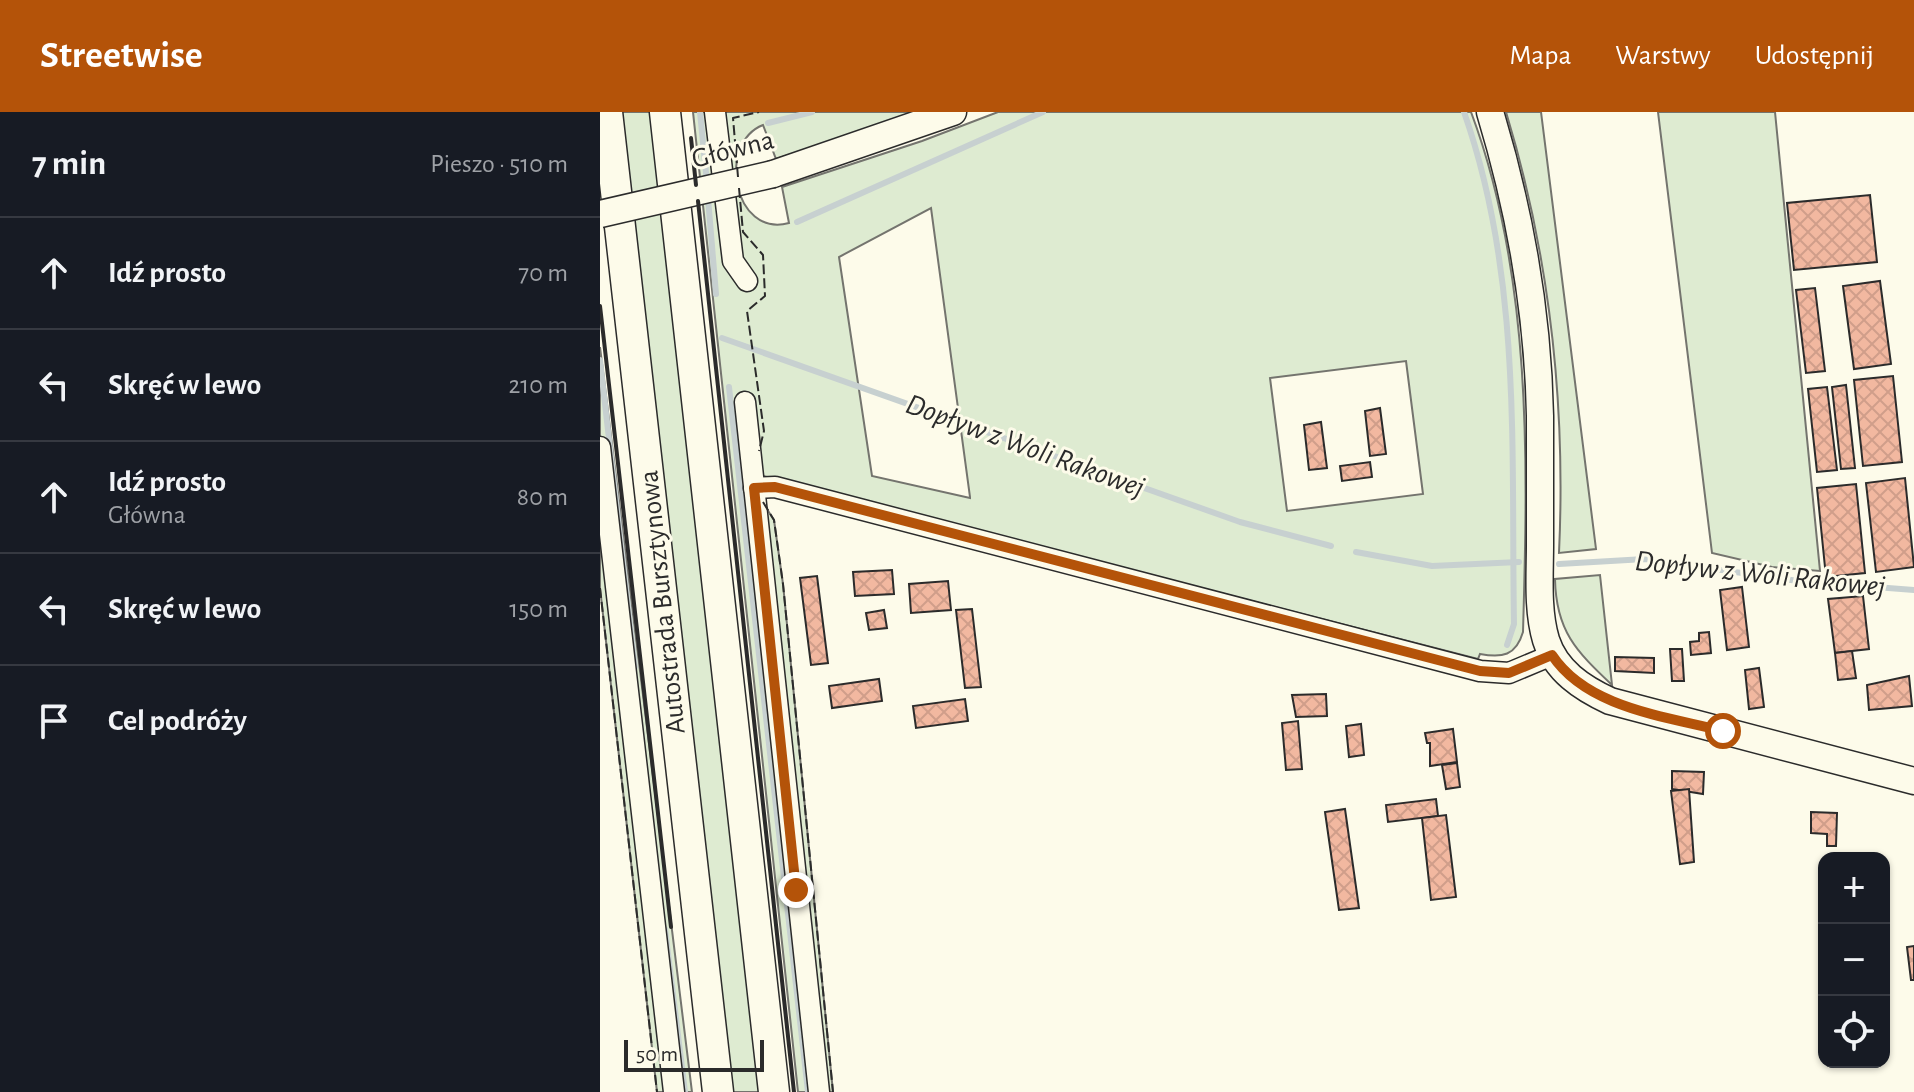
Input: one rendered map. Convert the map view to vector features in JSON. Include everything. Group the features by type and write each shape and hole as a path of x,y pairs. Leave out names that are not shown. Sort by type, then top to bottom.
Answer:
{"highway":[{"name":"Autostrada Bursztynowa","path":"607,112 718,1092"},
{"name":"Autostrada Bursztynowa","path":"665,112 774,1092"}],"main road":[{"name":"Główna","path":"600,214 773,174 953,112"},
{"path":"1490,112 1530,287 1540,414 1540,598 1543,629 1552,655 1575,680 1610,701 1914,781"}],"street":[{"path":"715,112 733,261 747,281"},
{"path":"745,402 819,1092"},
{"path":"600,447 674,1092"},
{"path":"754,488 775,487 1480,671 1509,673 1552,655"}],"green space":[{"path":"620,112 652,112 762,1092 729,1092"},
{"path":"693,112 922,112 776,159 763,125 749,135 740,150 736,168 738,186 744,203 755,217 770,224 789,223 782,187 922,141 998,112 1471,112 1491,174 1506,238 1522,369 1526,501 1523,632 1516,646 1507,654 1480,654 1478,659 763,476 763,503 774,520 783,584 833,1092 798,1092","holes":["931,208 970,497 970,498 872,476 839,257","1406,361 1423,494 1287,511 1270,378"]},
{"path":"1506,112 1541,112 1596,549 1559,553 1560,441 1552,330 1534,221"},
{"path":"1658,112 1775,112 1820,571 1772,567 1712,553"},
{"path":"600,347 692,1092 657,1092 600,588"},
{"path":"1600,575 1612,685 1570,639 1556,597 1555,579"}],"building":[{"path":"1870,195 1877,262 1794,270 1787,203"},
{"path":"1880,281 1891,364 1854,369 1843,286"},
{"path":"1815,288 1825,371 1806,373 1796,290"},
{"path":"1893,376 1902,462 1863,466 1854,380"},
{"path":"1846,385 1855,468 1841,469 1832,387"},
{"path":"1827,387 1837,470 1817,472 1808,389"},
{"path":"1380,408 1386,454 1370,456 1365,411"},
{"path":"1321,422 1327,468 1309,470 1304,425"},
{"path":"1370,462 1372,477 1342,481 1340,466"},
{"path":"1905,478 1914,567 1876,572 1866,483"},
{"path":"1856,484 1865,573 1826,577 1817,488"},
{"path":"892,570 894,594 855,596 853,572"},
{"path":"817,576 828,663 811,665 800,578"},
{"path":"948,581 951,610 911,613 909,584"},
{"path":"1742,587 1749,647 1727,650 1720,590"},
{"path":"1863,596 1869,649 1835,653 1828,599"},
{"path":"972,609 981,687 965,688 956,610"},
{"path":"884,610 887,628 869,630 866,613"},
{"path":"1709,632 1711,653 1691,655 1690,642 1699,641 1699,633"},
{"path":"1670,649 1682,649 1684,681 1672,681"},
{"path":"1852,651 1856,678 1838,680 1835,653"},
{"path":"1615,657 1654,658 1654,673 1615,671"},
{"path":"1759,668 1764,707 1749,709 1745,670"},
{"path":"1909,676 1912,706 1869,710 1867,685"},
{"path":"879,679 882,701 832,708 829,686"},
{"path":"1326,694 1327,716 1296,717 1292,695"},
{"path":"965,699 968,721 916,728 913,706"},
{"path":"1298,721 1302,769 1286,770 1282,723"},
{"path":"1361,724 1364,755 1349,757 1346,726"},
{"path":"1453,729 1457,762 1430,766 1430,743 1427,743 1425,733"},
{"path":"1457,763 1460,787 1446,789 1442,765"},
{"path":"1672,771 1704,772 1703,794 1672,789"},
{"path":"1689,789 1694,862 1680,864 1671,791"},
{"path":"1436,799 1438,816 1388,822 1386,805"},
{"path":"1345,809 1359,908 1339,910 1325,812"},
{"path":"1811,812 1837,813 1836,846 1827,846 1827,834 1811,833"},
{"path":"1446,815 1456,897 1431,900 1422,818"},
{"path":"1914,946 1914,980 1911,980 1907,947"}],"waterway":[{"path":"700,112 707,183"},
{"path":"768,123 812,112"},
{"path":"797,222 1043,112"},
{"path":"1464,112 1483,174 1505,301 1512,429 1514,624 1507,645"},
{"path":"708,198 716,294"},
{"name":"Dopływ z Woli Rakowej","path":"722,338 1240,522 1331,546"},
{"path":"600,360 635,667"},
{"path":"729,387 808,1092"},
{"name":"Dopływ z Woli Rakowej","path":"1356,552 1432,566 1519,562"},
{"name":"Dopływ z Woli Rakowej","path":"1559,564 1645,559 1798,581 1914,590"},
{"path":"665,929 685,1092"}],"fence":[{"path":"738,177 733,118 759,112"},
{"path":"739,188 743,232 763,255 765,296 747,311 764,431 759,451"},
{"path":"763,502 774,520 783,584 833,1092"},
{"path":"600,588 657,1092"}],"wall":[{"path":"691,138 696,185"},
{"path":"698,201 794,1092"},
{"path":"600,306 671,927"}],"route":[{"path":"796,890 754,488 775,487 1480,671 1509,673 1552,655 1575,680 1610,701 1723,731"}]}
